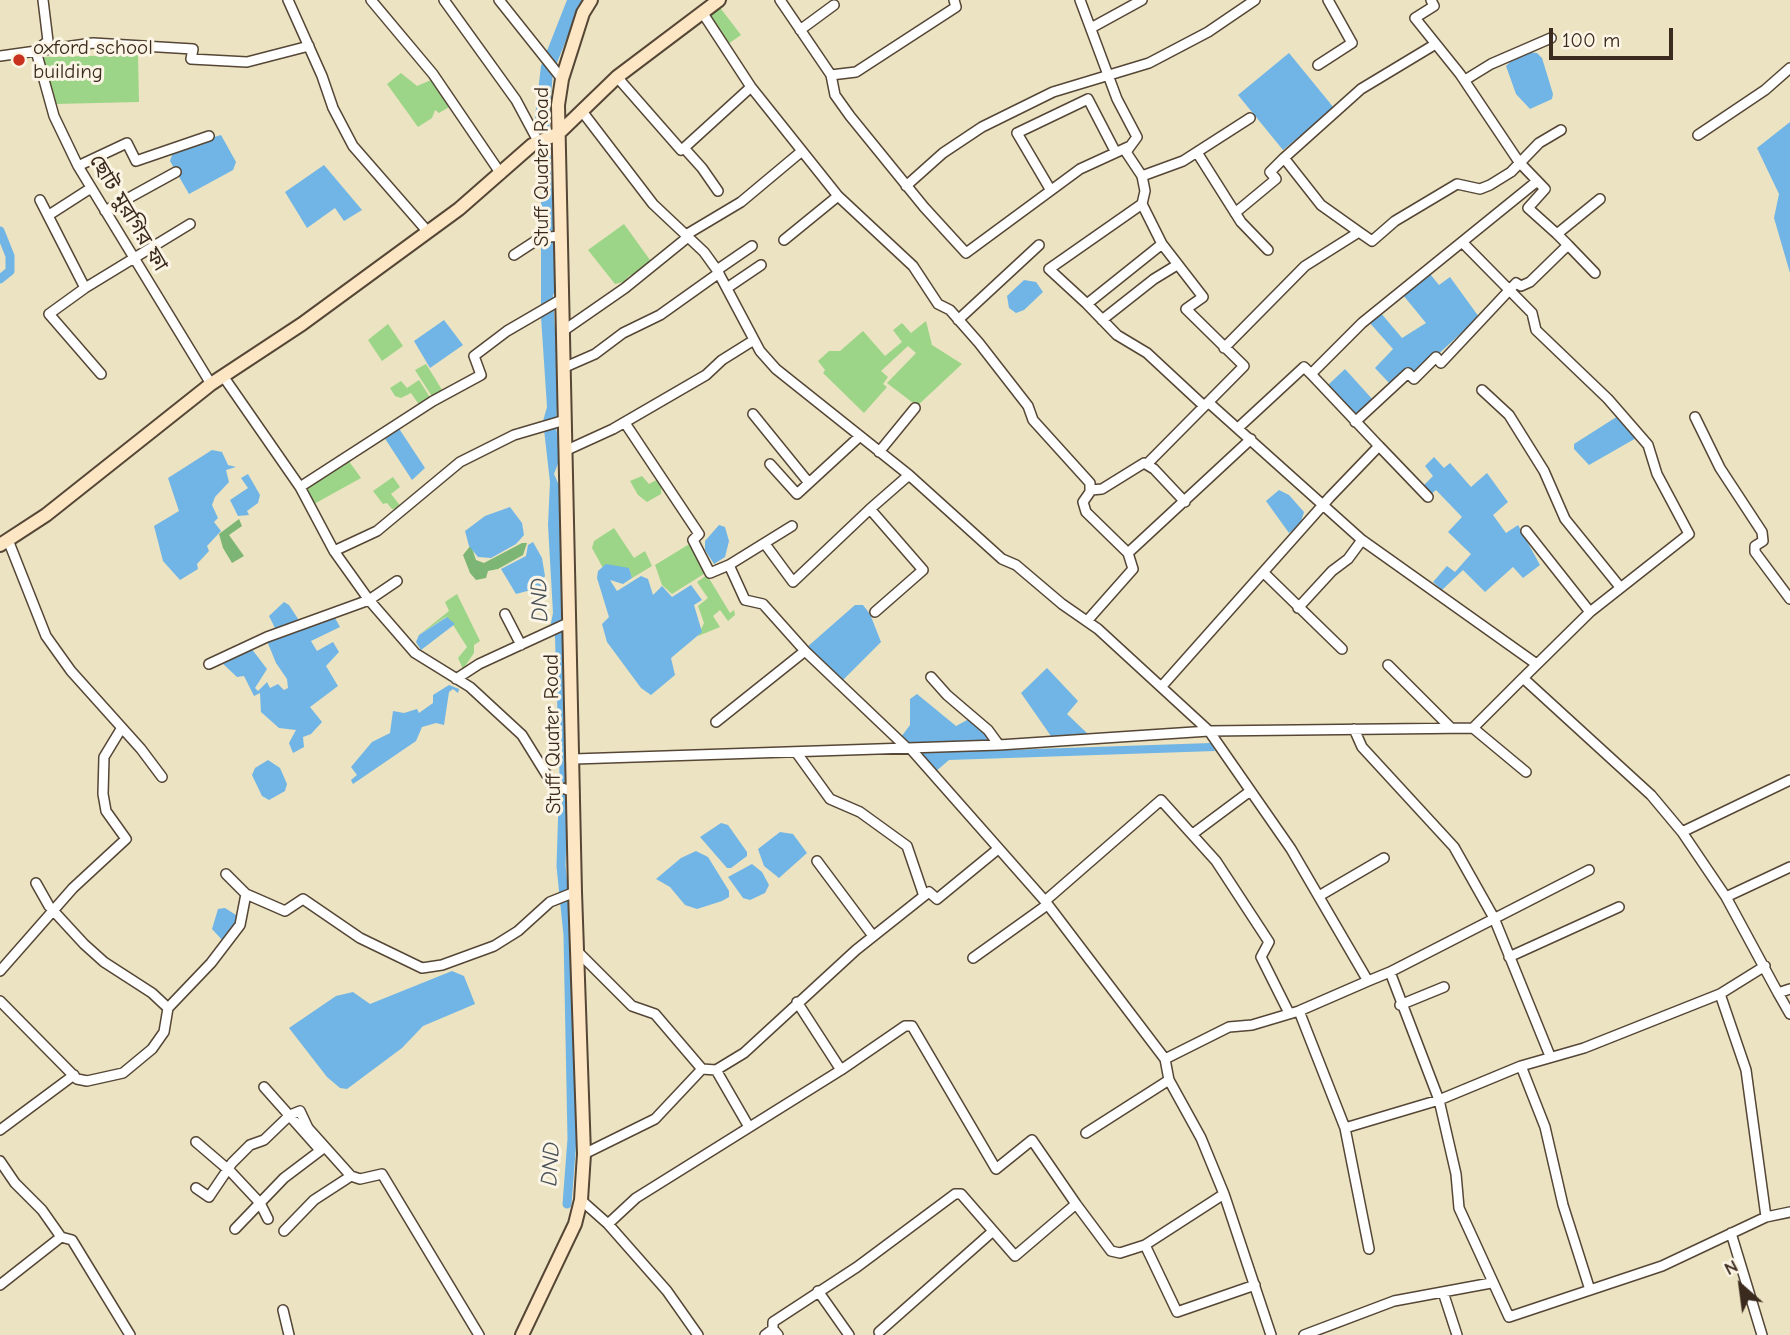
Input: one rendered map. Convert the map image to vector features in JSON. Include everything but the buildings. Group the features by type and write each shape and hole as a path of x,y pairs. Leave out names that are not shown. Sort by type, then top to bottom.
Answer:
{"street":[{"path":"36,51 48,41 43,0"},
{"path":"288,0 333,108 353,146 428,232"},
{"path":"371,0 433,74 501,174"},
{"path":"444,0 545,140"},
{"path":"499,0 559,76"},
{"name":"Stuff Quater Road","path":"522,1335 564,1250 581,1200 584,1154 577,951 566,895 574,759 567,624 567,450 561,421 563,331 558,301 558,236 545,140 559,76 583,13 591,0"},
{"path":"162,777 46,636 4,543 46,515 211,384 302,324 428,232 582,110 617,77 719,0"},
{"path":"780,0 831,75 835,95 906,186 965,253 1050,189 1115,151 1128,147 1138,137 1108,77 1080,0"},
{"path":"831,75 856,72 956,7 954,0"},
{"path":"1091,28 1142,0"},
{"path":"906,186 943,153 982,127 1036,100 1149,63 1228,20 1255,0"},
{"path":"1318,65 1352,43 1328,0"},
{"path":"1431,0 1434,6 1415,18 1434,45 1465,80 1519,162 1545,190 1528,208 1595,273"},
{"path":"800,30 834,5"},
{"path":"702,12 751,87 838,197 864,223 897,249 939,304 950,310 1028,406 1033,420 1090,483 1091,490 1083,502 1086,512 1128,554 1133,569 1087,621"},
{"path":"1465,80 1491,64 1551,38"},
{"path":"0,56 93,43 193,49 191,59 247,62 309,46"},
{"path":"1235,213 1276,178 1270,172 1284,158 1362,89 1434,45"},
{"name":"ছোট মুরগির ফা","path":"36,51 54,117 78,166 211,384"},
{"path":"1698,135 1765,90 1790,68"},
{"path":"617,77 681,150 751,87"},
{"path":"1080,85 1115,151"},
{"path":"1050,189 1017,133 1088,99"},
{"path":"582,110 653,204 688,237 718,271 754,340 776,369 909,475 1002,559 1016,565 1087,621 1209,731 1291,849 1368,981"},
{"path":"1142,176 1174,166 1250,118"},
{"path":"1284,158 1321,205 1372,241 1395,221 1457,184 1480,189 1511,172 1539,143 1561,130"},
{"path":"78,166 127,143 136,161 209,136"},
{"path":"1091,490 1102,489 1139,465 1147,464 1244,366 1185,309 1203,297 1162,244 1142,204 1145,191 1142,176 1126,152 1128,147"},
{"path":"684,148 718,191"},
{"path":"563,331 625,288 688,237 688,233 741,202 802,151"},
{"path":"1198,153 1235,213 1268,250"},
{"path":"105,211 176,172"},
{"path":"1311,374 1362,323 1536,182"},
{"path":"49,215 91,188"},
{"path":"784,240 838,197"},
{"path":"1557,234 1600,199"},
{"path":"40,200 85,288"},
{"path":"1142,204 1049,270 1116,335 1147,353 1238,428 1362,540 1535,663"},
{"path":"100,374 49,314 85,288 190,223"},
{"path":"1224,348 1294,274 1359,232"},
{"path":"514,255 541,238 558,236"},
{"path":"1462,242 1532,313 1536,330 1608,398 1648,445 1657,474 1689,534 1590,612 1535,663 1524,678 1474,728"},
{"path":"1087,304 1162,244"},
{"path":"958,320 1039,245"},
{"path":"1355,422 1408,373 1414,379 1436,357 1441,363 1516,283 1525,286 1567,245"},
{"path":"563,368 595,354 624,333 660,315 752,246"},
{"path":"727,288 761,265"},
{"path":"1102,320 1147,283 1177,265"},
{"path":"300,487 433,401 481,375 474,356 558,301"},
{"path":"567,450 625,423 706,375 722,360 754,340"},
{"path":"1238,428 1304,367 1428,497"},
{"path":"223,376 300,487 334,551 369,600 415,653 470,687 522,736 556,786 571,791"},
{"path":"1482,390 1509,415 1544,471 1565,519 1620,587"},
{"path":"879,452 915,408"},
{"path":"753,414 809,483"},
{"path":"1695,417 1720,468 1762,532 1763,541 1755,546 1755,552 1790,599"},
{"path":"334,551 377,531 460,462 544,425 561,421"},
{"path":"625,423 699,534 692,540 710,573 729,565 792,526"},
{"path":"769,464 794,495 845,454 859,437"},
{"path":"1128,554 1251,439"},
{"path":"1162,687 1379,446"},
{"path":"1147,464 1185,502"},
{"path":"765,544 793,582 909,475"},
{"path":"870,509 923,570 875,612"},
{"path":"1526,531 1590,612"},
{"path":"1298,608 1332,571 1349,559 1362,540"},
{"path":"729,565 745,600 763,604 805,651 908,748 1046,903 1165,1059 1169,1080 1201,1139 1224,1194 1271,1335"},
{"path":"1264,573 1342,649"},
{"path":"209,664 267,637 369,600 397,581"},
{"path":"505,614 522,645"},
{"path":"456,679 479,664 567,624"},
{"path":"716,722 805,651"},
{"path":"1388,665 1451,728"},
{"path":"931,677 947,695 988,730 999,745"},
{"path":"1524,678 1651,795 1682,832 1726,897 1766,965 1790,1014"},
{"path":"574,759 999,745 1209,731 1474,728 1526,772"},
{"path":"0,971 86,874 126,839 106,811 103,794 104,757 121,729"},
{"path":"1354,729 1362,747 1454,847 1494,918 1550,1056"},
{"path":"796,752 830,799 860,812 907,846 924,896"},
{"path":"1682,832 1790,780"},
{"path":"1194,833 1250,792"},
{"path":"973,958 1046,903 1158,799 1194,833 1216,861 1269,942 1261,957 1294,1012 1345,1128 1368,1249"},
{"path":"577,951 632,1006 655,1014 702,1069 716,1070 744,1053 797,1002 929,892 937,899 998,849"},
{"path":"1320,896 1384,858"},
{"path":"817,861 873,936"},
{"path":"1726,897 1790,867"},
{"path":"1165,1059 1229,1027 1252,1025 1294,1012 1390,972 1590,870"},
{"path":"226,874 246,894 285,911 303,900 360,938 422,968 442,965 494,946 566,895"},
{"path":"36,883 53,911 104,962 152,993 168,1009"},
{"path":"0,1001 77,1079 87,1081 123,1073 152,1049 164,1032 168,1009 211,963 240,925 246,894"},
{"path":"1509,957 1619,907"},
{"path":"1345,1128 1439,1100 1521,1066 1584,1048 1720,994 1766,965"},
{"path":"1390,972 1400,1005 1439,1100 1456,1174 1459,1208 1508,1317 1662,1266 1766,1217 1790,1212"},
{"path":"1400,1005 1444,987"},
{"path":"1778,993 1790,989"},
{"path":"1720,994 1746,1070 1766,1217"},
{"path":"797,1002 841,1070"},
{"path":"608,1224 636,1198 841,1070 905,1026 912,1026 996,1169 1032,1140 1111,1251 1130,1252 1145,1245 1224,1194"},
{"path":"1521,1066 1545,1127 1563,1205 1590,1290"},
{"path":"584,1154 655,1119 702,1069"},
{"path":"716,1070 748,1127"},
{"path":"0,1129 74,1074"},
{"path":"1086,1133 1169,1080"},
{"path":"264,1087 290,1115"},
{"path":"196,1188 209,1197 250,1145 264,1140 290,1115 300,1111 322,1149 351,1176 360,1179 382,1174 479,1335"},
{"path":"196,1142 260,1203 268,1219"},
{"path":"235,1229 301,1163 322,1149"},
{"path":"0,1161 61,1237 72,1240 94,1272 130,1335"},
{"path":"284,1231 314,1200 351,1176"},
{"path":"772,1333 773,1322 857,1267 955,1194 961,1194 1015,1256 1076,1204"},
{"path":"581,1200 608,1224 667,1291 698,1335"},
{"path":"878,1334 992,1232"},
{"path":"1731,1233 1762,1335"},
{"path":"0,1284 61,1237"},
{"path":"1145,1245 1177,1312 1255,1285"},
{"path":"1304,1335 1394,1301 1491,1283"},
{"path":"818,1291 849,1335"},
{"path":"1443,1292 1457,1335"},
{"path":"283,1310 289,1335"}],"green space":[{"path":"718,5 741,35 728,44 707,15"},
{"path":"138,55 139,102 55,104 41,57"},
{"path":"401,73 417,86 431,80 449,107 439,113 435,110 432,118 418,127 387,84"},
{"path":"624,224 650,260 635,280 630,275 624,282 615,284 588,250"},
{"path":"926,321 932,345 962,364 917,406 887,383 916,353 908,346 881,371 888,377 883,384 887,387 864,413 823,373 825,370 818,361 829,351 840,351 863,331 885,356 902,342 893,330 902,323 911,333"},
{"path":"388,324 403,346 382,361 368,340"},
{"path":"426,364 444,393 433,398 415,370"},
{"path":"419,380 431,399 420,406 411,393 401,398 395,396 390,388 401,381 407,388"},
{"path":"348,460 361,478 314,504 304,487"},
{"path":"642,476 649,484 660,478 662,482 661,494 647,502 638,495 630,481"},
{"path":"393,477 400,487 391,494 402,508 392,509 387,503 383,504 373,491"},
{"path":"239,519 242,526 229,535 244,556 232,563 219,534"},
{"path":"614,528 634,558 645,551 652,566 632,578 629,568 603,568 592,548 594,541"},
{"path":"522,543 527,543 523,555 498,569 488,571 486,578 476,580 463,555 471,545 476,560 484,563"},
{"path":"691,543 707,572 672,594 662,585 655,565"},
{"path":"707,575 730,613 734,610 735,615 728,621 720,610 713,616 720,627 698,636 704,623 698,606 708,598 697,582"},
{"path":"457,594 480,641 474,645 474,653 463,669 458,658 467,647 450,620 446,617 419,635 449,611 445,602"}],"water":[{"path":"567,0 582,0 553,73 549,116 556,291 553,295 558,383 556,428 561,456 554,474 561,490 563,597 562,623 550,628 553,613 548,525 550,482 543,421 547,407 541,317 541,135 535,117 541,66"},
{"path":"1527,52 1537,53 1542,58 1553,94 1552,99 1530,109 1516,94 1506,66"},
{"path":"1289,53 1334,108 1283,150 1238,95"},
{"path":"1790,122 1790,273 1774,218 1779,194 1757,148"},
{"path":"221,135 236,162 233,170 189,194 170,161 174,149"},
{"path":"324,165 362,210 344,221 335,208 307,228 285,192"},
{"path":"1430,274 1439,285 1450,277 1479,317 1414,376 1391,385 1375,368 1393,349 1369,322 1380,312 1402,338 1426,323 1403,295"},
{"path":"1024,280 1036,282 1043,292 1024,310 1016,313 1009,308 1007,296"},
{"path":"444,320 463,345 430,368 414,341"},
{"path":"1345,369 1374,401 1357,417 1328,385"},
{"path":"1618,416 1638,437 1589,465 1574,449 1574,444"},
{"path":"398,427 425,468 412,480 384,437"},
{"path":"212,450 222,452 228,465 236,467 226,470 229,482 215,497 212,505 218,518 214,522 221,531 207,546 209,551 197,564 198,569 180,580 163,561 154,526 179,511 168,478"},
{"path":"1434,457 1444,468 1450,463 1471,487 1487,473 1508,502 1493,515 1506,533 1518,525 1540,565 1523,578 1513,567 1485,592 1463,570 1442,590 1433,582 1447,566 1455,572 1471,554 1448,532 1462,517 1436,490 1430,495 1421,488 1433,476 1425,466"},
{"path":"248,474 260,495 258,503 247,511 249,515 238,516 230,500 248,488 241,478"},
{"path":"1279,490 1289,495 1304,512 1300,525 1289,533 1266,501"},
{"path":"510,507 522,523 524,535 516,544 491,558 478,557 469,546 465,531 485,516"},
{"path":"719,525 725,527 729,541 725,557 714,564 705,550 705,541"},
{"path":"533,542 542,558 545,576 540,583 542,587 516,594 501,569 526,556 528,545"},
{"path":"606,564 629,568 632,578 623,584 610,580 617,591 641,576 648,579 653,595 662,586 672,597 691,585 702,600 694,605 702,632 671,658 675,675 651,695 641,688 607,642 602,624 609,617 597,578 598,571"},
{"path":"284,602 300,622 277,632 269,616"},
{"path":"855,605 863,605 870,614 881,642 841,682 806,648"},
{"path":"334,616 340,627 311,641 317,651 333,642 339,652 326,666 338,686 310,707 322,722 311,734 303,737 304,747 293,753 289,743 296,730 279,728 261,712 260,693 254,696 244,676 237,677 220,661 251,648 267,669 255,688 258,691 267,682 270,688 278,684 284,690 288,688 287,679 276,663 267,641"},
{"path":"447,617 455,624 421,650 416,642 419,635"},
{"path":"1047,668 1078,701 1067,714 1089,735 1053,739 1021,693"},
{"path":"449,685 459,689 458,693 453,689 449,692 444,725 436,723 422,727 416,741 353,784 351,780 357,775 351,767 372,742 390,733 393,711 404,713 417,709 419,713 433,703 433,695"},
{"path":"917,694 956,726 969,719 982,728 988,740 905,743 901,737 910,725 910,699"},
{"path":"1211,743 1215,751 949,760 935,772 919,753"},
{"path":"268,760 280,768 287,784 285,791 269,800 262,796 252,775 255,768"},
{"path":"721,823 728,825 747,852 747,856 731,868 727,868 700,837"},
{"path":"780,832 793,834 807,853 779,878 764,866 758,849"},
{"path":"696,851 708,857 729,891 729,897 722,901 697,909 685,905 670,887 656,879 681,858"},
{"path":"752,864 762,872 769,885 765,893 750,900 743,898 728,877"},
{"path":"225,908 236,915 236,924 224,942 212,929 218,909"},
{"path":"452,971 464,976 475,1004 423,1026 402,1048 347,1089 340,1088 327,1077 289,1028 336,996 353,992 370,1004"}],"waterway":[{"path":"0,231 10,256 10,271 0,279"},
{"name":"DND","path":"559,623 564,774 561,866 568,935 572,1139 567,1204"}],"place":[{"name":"oxford school building","path":"19,60"}]}
